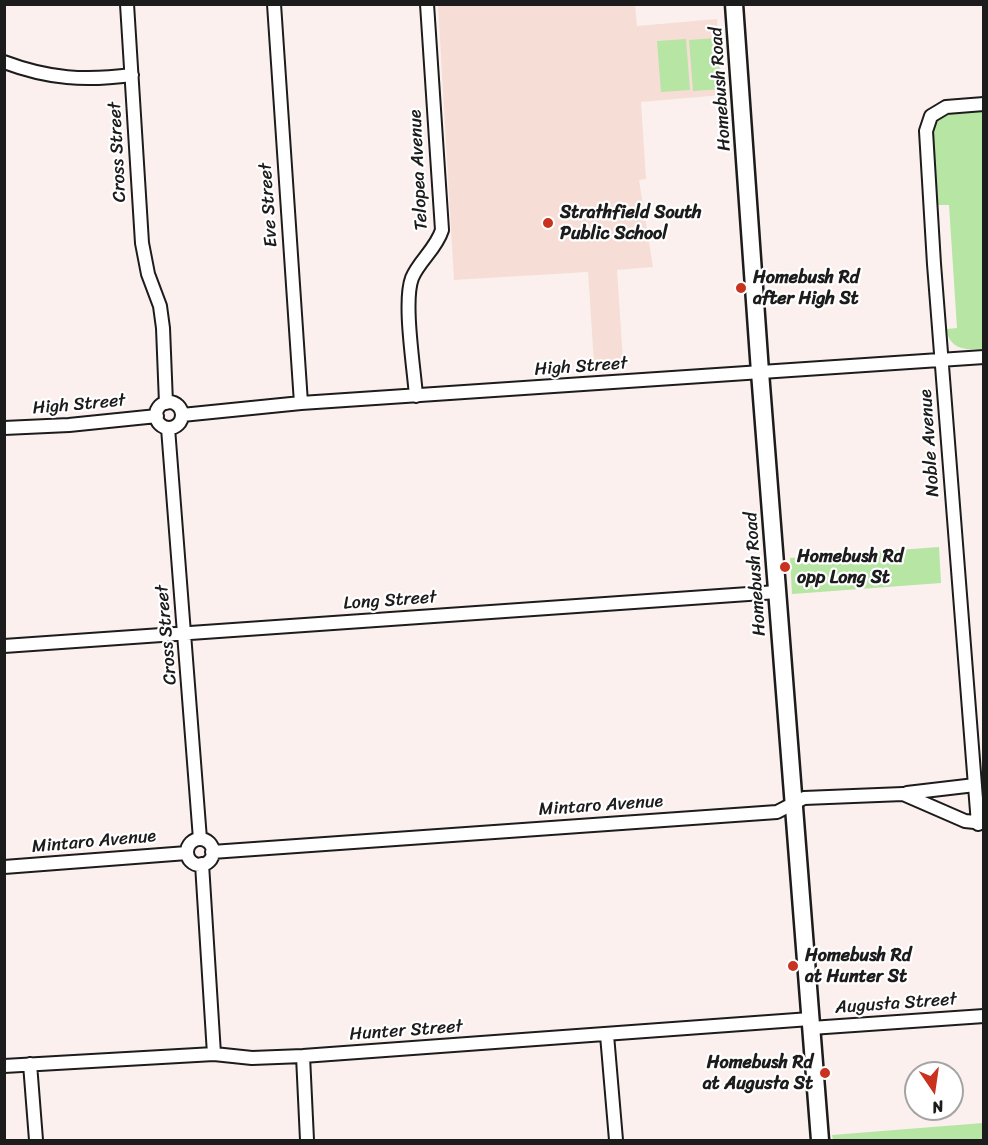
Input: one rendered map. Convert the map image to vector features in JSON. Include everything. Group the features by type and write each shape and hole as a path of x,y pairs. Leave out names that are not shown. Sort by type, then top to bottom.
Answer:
{"main road":[{"name":"Homebush Road","path":"734,4 760,372 820,1140"}],"street":[{"name":"Cross Street","path":"127,4 141,243 148,274 160,306 166,403"},
{"name":"Eve Street","path":"274,4 302,403"},
{"name":"Telopea Avenue","path":"416,396 409,296 414,274 440,238 442,230 427,4"},
{"path":"4,62 43,75 66,78 132,75"},
{"name":"Noble Avenue","path":"981,823 975,785 941,360 927,123 931,116 946,107 984,104"},
{"name":"High Street","path":"182,415 302,403 984,357"},
{"path":"166,403 178,406 182,415 179,423 168,428 160,424 157,416 159,408 166,403"},
{"name":"High Street","path":"4,428 69,425 157,416"},
{"name":"Cross Street","path":"168,428 200,839"},
{"name":"Long Street","path":"4,646 777,592"},
{"path":"903,794 975,785"},
{"name":"Mintaro Avenue","path":"212,852 777,812 804,798 903,794 966,821 981,823"},
{"path":"200,839 210,844 212,852 210,860 202,864 194,863 187,853 189,845 200,839"},
{"name":"Mintaro Avenue","path":"4,867 187,853"},
{"path":"202,864 214,1054"},
{"name":"Augusta Street","path":"810,1023 984,1016"},
{"name":"Hunter Street","path":"4,1066 214,1054 252,1058 303,1056 810,1023"},
{"path":"607,1035 616,1140"},
{"path":"303,1056 308,1140"},
{"path":"30,1064 36,1140"}],"shaded area":[{"name":"Strathfield South Public School","path":"438,5 635,5 637,26 717,19 722,95 641,102 646,179 639,180 653,267 617,270 623,361 594,363 588,272 454,280"}],"green space":[{"path":"717,38 721,89 693,91 689,40"},
{"path":"686,39 690,90 661,92 657,41"},
{"path":"983,110 983,349 971,349 955,345 946,329 957,328 949,205 937,205 933,130 936,123 947,114"},
{"path":"939,547 941,583 792,594 790,558"},
{"path":"983,1123 983,1140 833,1140 832,1135"}],"place":[{"name":"Strathfield South Public School","path":"548,223"},
{"name":"Homebush Rd after High St","path":"741,288"},
{"name":"Homebush Rd opp Long St","path":"785,567"},
{"name":"Homebush Rd at Hunter St","path":"793,966"},
{"name":"Homebush Rd at Augusta St","path":"825,1073"}]}
